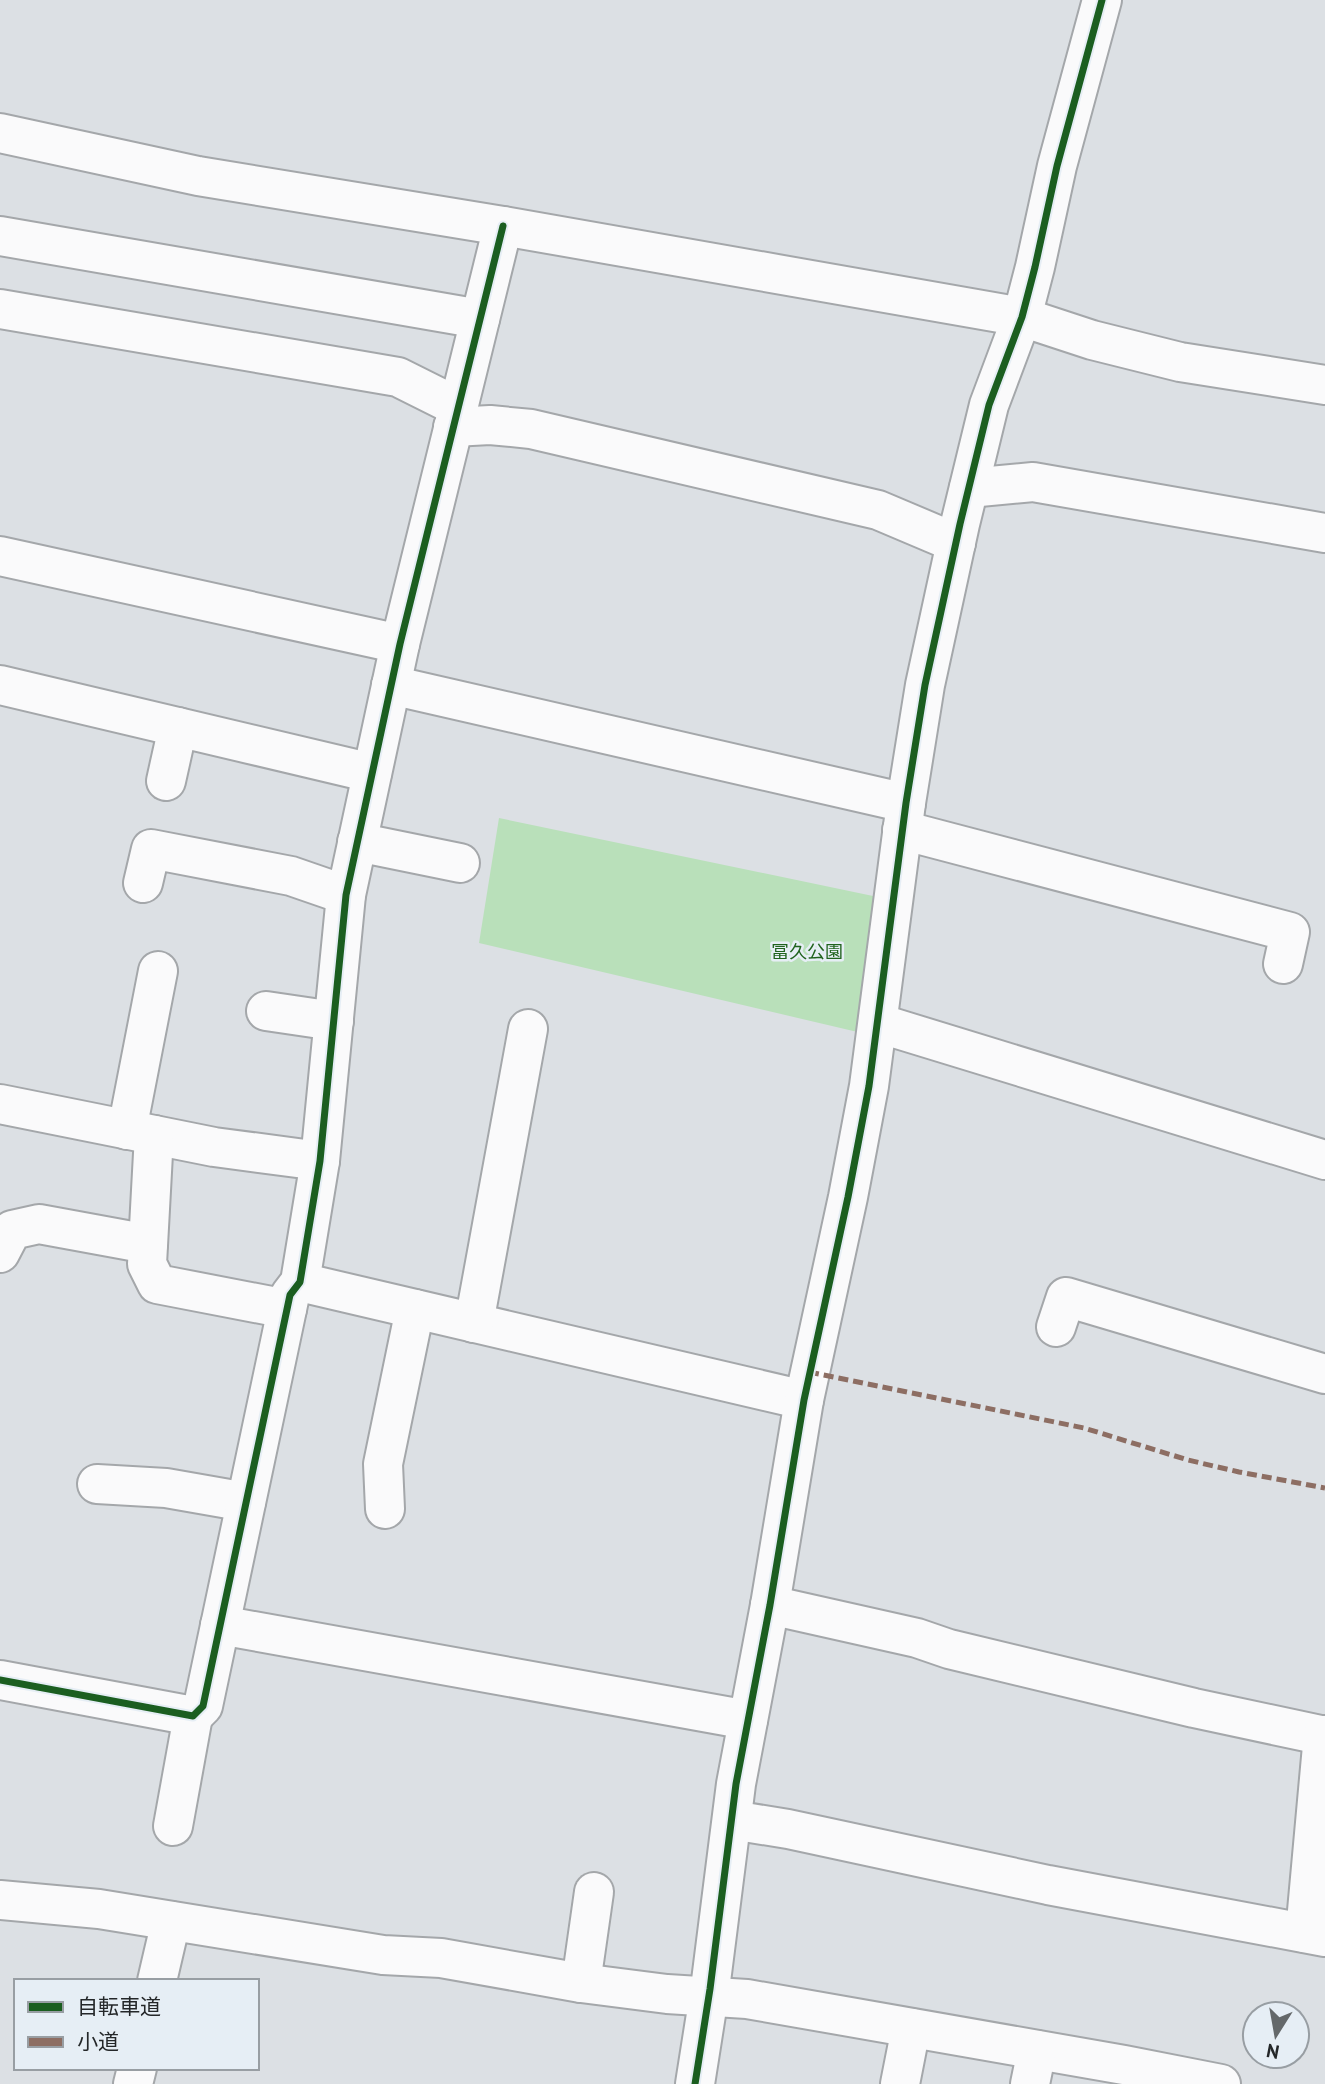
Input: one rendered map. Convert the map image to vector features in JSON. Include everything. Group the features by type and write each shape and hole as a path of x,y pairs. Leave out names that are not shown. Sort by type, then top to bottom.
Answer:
{"street":[{"path":"695,2084 748,1720 804,1400 869,1086 904,816 925,685 989,405 1022,317 1057,166 1102,0"},
{"path":"0,133 198,176 503,226 1022,317 1092,340 1180,362 1325,384"},
{"path":"173,1826 192,1716 203,1706 246,1502 294,1295 320,1161 346,895 400,645 503,226"},
{"path":"0,236 480,319"},
{"path":"0,309 398,377 456,417 490,425 545,432 878,510 956,543"},
{"path":"969,488 1033,482 1325,533"},
{"path":"0,556 400,645"},
{"path":"0,685 372,773"},
{"path":"391,685 904,816 1077,889 1290,932 1283,964"},
{"path":"166,781 178,727"},
{"path":"357,842 460,863"},
{"path":"144,883 151,849 291,876 346,895"},
{"path":"158,971 140,1132 147,1264 157,1284 294,1295 415,1309 804,1400"},
{"path":"266,1011 334,1020"},
{"path":"878,1023 1325,1160"},
{"path":"474,1323 528,1029"},
{"path":"0,1104 214,1147 320,1161"},
{"path":"0,1252 12,1230 39,1224 148,1244"},
{"path":"1056,1327 1066,1297 1325,1374"},
{"path":"385,1509 383,1464 415,1309"},
{"path":"97,1484 166,1488 246,1502"},
{"path":"732,1820 788,1829 1048,1885 1315,1935 1324,1735 1194,1708 949,1649 917,1638 770,1605"},
{"path":"220,1625 748,1720"},
{"path":"0,1680 192,1716"},
{"path":"581,1983 594,1892"},
{"path":"0,1900 99,1909 383,1955 441,1958 581,1983 667,1994 710,1985 747,1999 911,2028 1034,2067 1208,2082"},
{"path":"157,1979 171,1921"},
{"path":"900,2084 911,2028"}],"green space":[{"name":"冨久公園","path":"499,818 873,896 883,908 866,1034 479,943"}],"marked path":[{"path":"809,1372 1084,1428 1188,1460 1325,1488"}],"cycle path":[{"path":"695,2084 736,1784 770,1605 804,1400 869,1086 906,803 925,685 989,405 1022,317 1057,166 1102,0"},
{"path":"0,1680 193,1716 203,1706 290,1295 300,1282 320,1161 346,895 400,644 503,226"}]}
